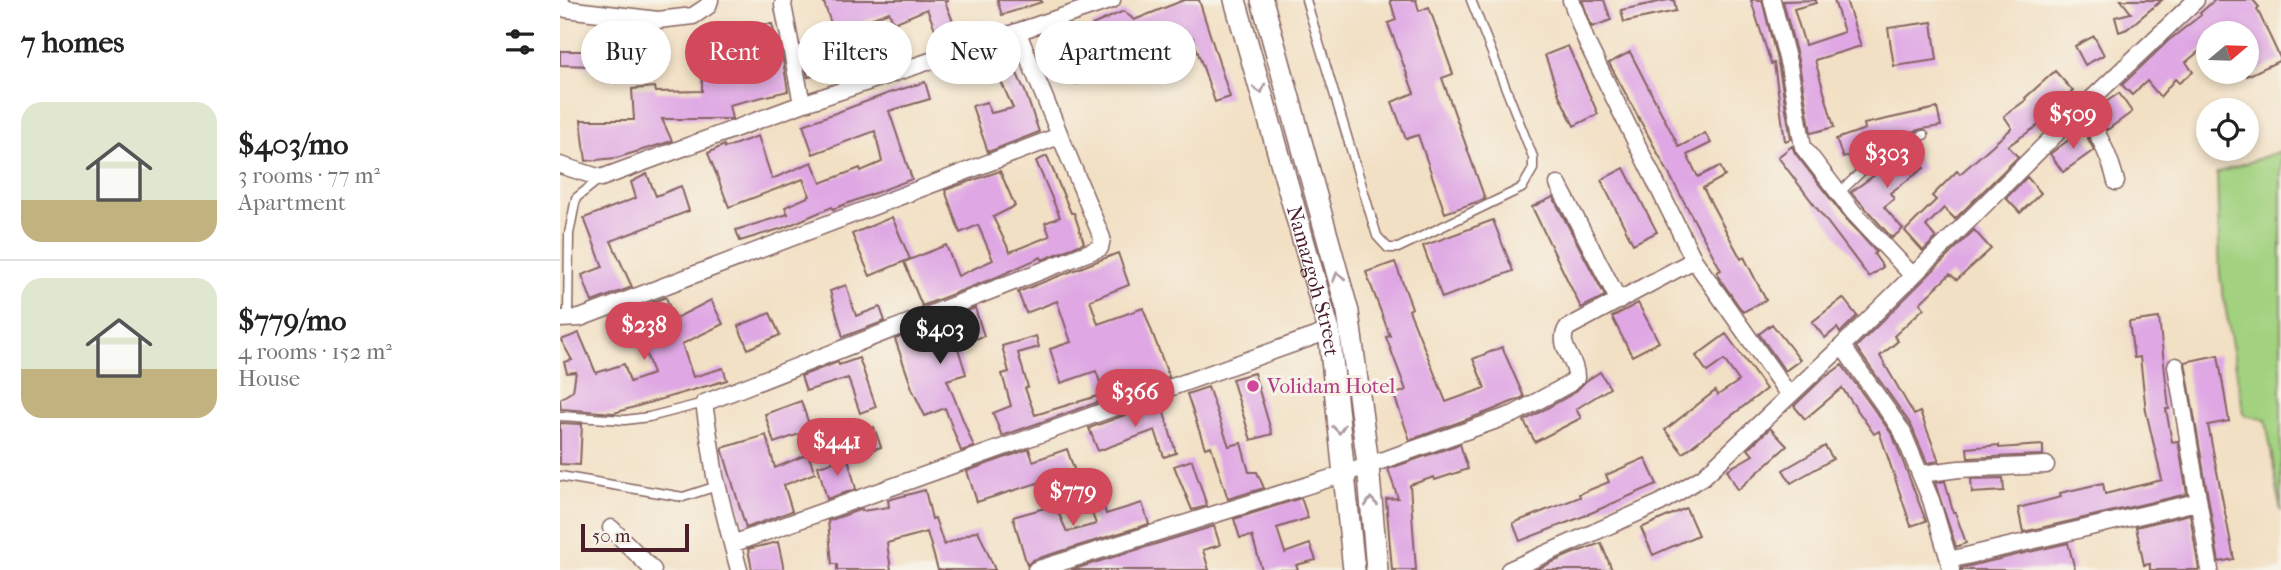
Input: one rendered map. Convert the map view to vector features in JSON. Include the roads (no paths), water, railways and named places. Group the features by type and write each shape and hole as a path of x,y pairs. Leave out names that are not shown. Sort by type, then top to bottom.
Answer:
{"main road":[{"name":"Namazgoh Street","path":"1235,0 1329,331 1354,570"},
{"name":"Namazgoh Street","path":"1262,0 1348,312 1368,464 1377,570"}],"street":[{"path":"560,3 566,9 658,20 693,16 708,6 710,0"},
{"path":"784,0 802,104"},
{"path":"1021,32 1112,0"},
{"path":"1571,0 1587,43 1695,260 1789,395"},
{"path":"1772,0 1789,66 1803,147 1838,194 1913,276"},
{"path":"1509,570 1660,503 1703,477 1842,346 2083,107 2196,0"},
{"path":"739,570 717,486 704,403 1100,248 1102,238 1021,41"},
{"path":"560,165 601,178 802,104 926,63"},
{"path":"2083,107 2101,139 2116,182"},
{"path":"564,318 580,318 1059,136"},
{"path":"1558,184 1619,301"},
{"path":"1036,570 1344,474 1514,414 1576,378 1576,371 1564,344 1563,335 1567,328 1695,260"},
{"path":"732,544 1329,331"},
{"path":"1842,346 1902,431 1921,474 1950,565 2197,502"},
{"path":"2176,366 2210,570"},
{"path":"1921,474 1959,469 2046,465"},
{"path":"611,528 653,570"}],"lane":[{"path":"1307,0 1377,236 1388,248 1398,248 1522,188 1533,169 1532,157 1472,0"},
{"path":"1838,194 1884,150 1924,135"},
{"path":"564,318 569,234 576,198 601,178"},
{"path":"560,416 625,420 649,417 704,403"},
{"path":"560,476 683,497 717,486"}],"place":[{"name":"Volidam Hotel","path":"1253,386"}]}
